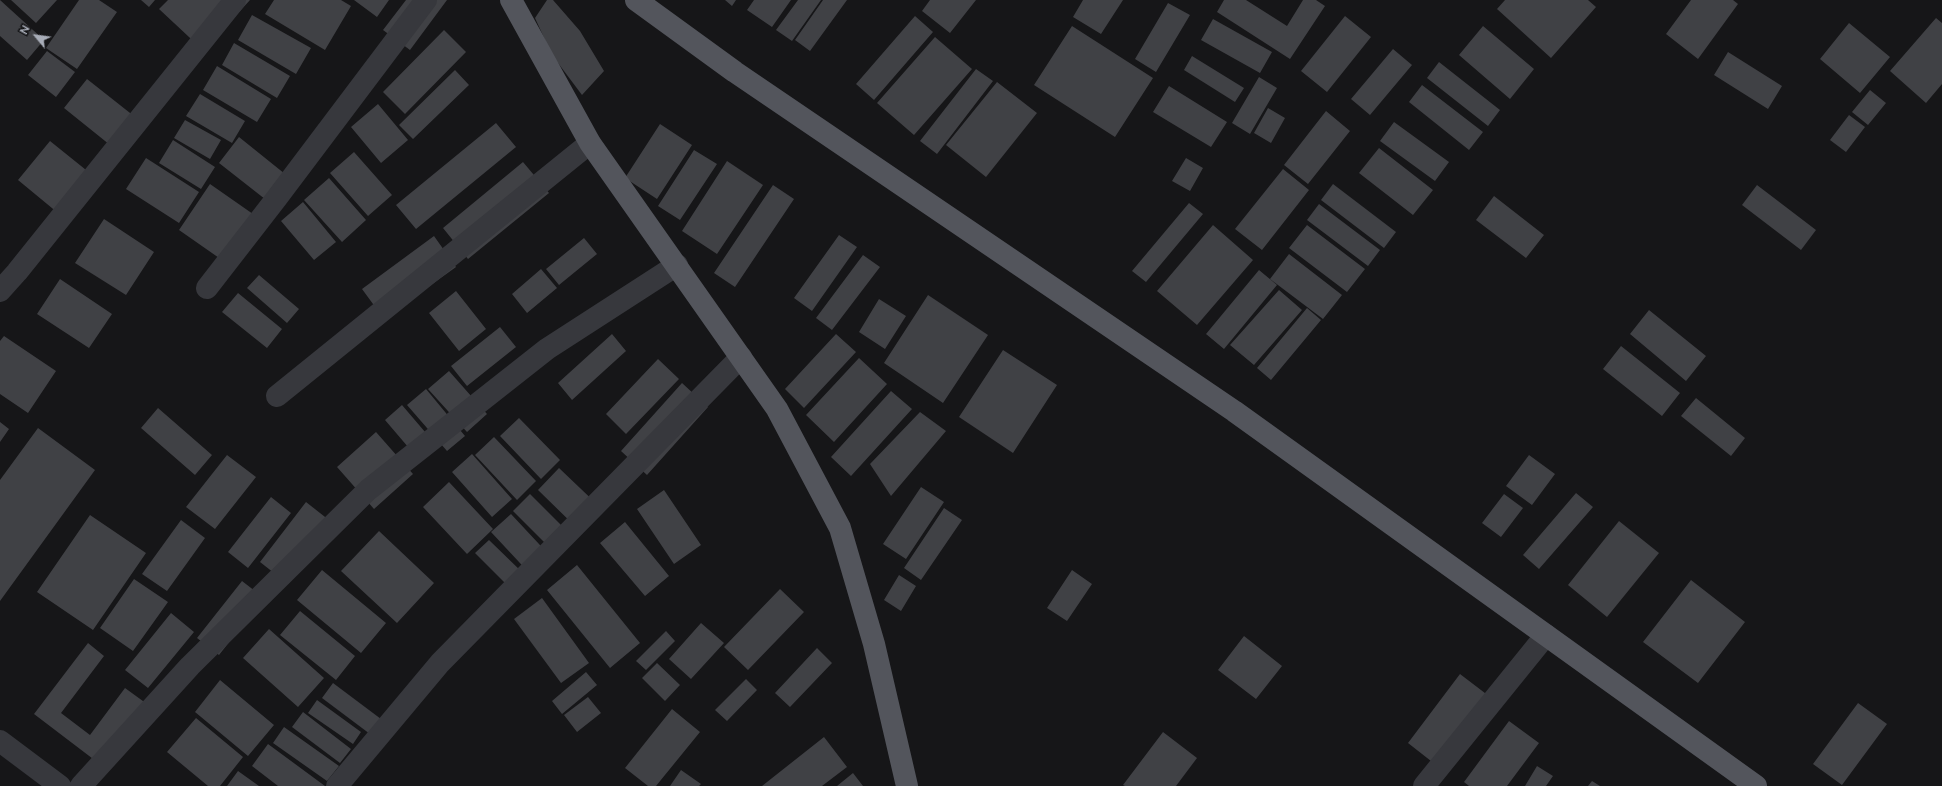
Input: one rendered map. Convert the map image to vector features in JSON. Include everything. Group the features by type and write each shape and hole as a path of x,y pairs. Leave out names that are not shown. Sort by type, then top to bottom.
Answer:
{"main road":[{"path":"511,0 590,143 777,409 840,528 874,644 907,786"},
{"path":"636,0 735,72 1234,411 1756,786"}],"street":[{"path":"0,291 17,272 235,0"},
{"path":"207,288 426,0"},
{"path":"277,396 590,143"},
{"path":"81,786 190,666 368,490 547,349 677,265"},
{"path":"337,786 440,663 741,357"},
{"path":"1424,786 1546,634"},
{"path":"0,742 60,786"}],"building":[{"path":"0,0 44,40 27,60 0,36"},
{"path":"11,0 57,0 36,23"},
{"path":"79,0 99,0 117,12 77,69 46,48"},
{"path":"141,0 155,0 149,7"},
{"path":"168,0 250,0 204,51 159,9"},
{"path":"274,0 341,0 351,6 325,50 265,14"},
{"path":"354,0 389,0 377,17"},
{"path":"406,0 447,0 410,50 383,30"},
{"path":"547,0 553,0 580,31 604,71 582,95 552,55 535,18"},
{"path":"725,0 736,0 732,6"},
{"path":"754,0 791,0 772,27 747,10"},
{"path":"798,0 821,0 792,41 776,30"},
{"path":"823,0 847,0 810,51 795,40"},
{"path":"930,0 976,0 950,33 922,11"},
{"path":"1083,0 1123,0 1101,34 1073,17"},
{"path":"1224,0 1246,0 1287,26 1303,0 1316,0 1325,6 1290,59 1217,12"},
{"path":"1505,0 1588,0 1596,7 1551,58 1497,9"},
{"path":"1691,0 1733,0 1738,4 1698,59 1666,34"},
{"path":"1168,3 1190,15 1156,72 1135,59"},
{"path":"252,15 311,48 296,74 238,40"},
{"path":"915,16 933,32 874,100 856,84"},
{"path":"1345,16 1371,37 1327,92 1301,71"},
{"path":"1936,18 1942,23 1942,84 1926,103 1890,71"},
{"path":"1213,19 1272,52 1260,73 1201,40"},
{"path":"1849,23 1890,57 1860,93 1820,59"},
{"path":"1072,26 1153,78 1115,137 1034,85"},
{"path":"1483,26 1534,69 1510,99 1459,55"},
{"path":"444,30 466,52 405,114 383,92"},
{"path":"935,37 972,69 914,135 877,103"},
{"path":"234,43 290,76 277,98 222,65"},
{"path":"1393,49 1412,65 1370,115 1351,99"},
{"path":"47,51 75,72 56,97 28,75"},
{"path":"1728,52 1782,86 1768,109 1714,75"},
{"path":"1192,56 1244,88 1235,102 1184,70"},
{"path":"1439,62 1500,110 1488,126 1427,78"},
{"path":"217,66 271,99 257,122 203,90"},
{"path":"976,69 993,81 937,154 920,141"},
{"path":"455,70 469,85 413,139 399,125"},
{"path":"1259,77 1277,88 1250,134 1232,123"},
{"path":"87,79 144,124 120,153 64,108"},
{"path":"997,82 1037,113 986,177 946,145"},
{"path":"1422,85 1483,132 1469,150 1409,102"},
{"path":"1169,86 1227,122 1211,147 1153,112"},
{"path":"1870,90 1886,103 1868,125 1852,112"},
{"path":"200,94 245,121 232,143 186,116"},
{"path":"378,104 408,140 381,163 351,127"},
{"path":"1268,108 1285,118 1271,143 1254,133"},
{"path":"1326,111 1350,131 1308,184 1284,165"},
{"path":"1849,115 1865,127 1846,152 1830,140"},
{"path":"185,120 221,140 210,159 174,138"},
{"path":"1394,122 1449,162 1435,181 1380,141"},
{"path":"496,123 516,147 416,229 396,205"},
{"path":"660,124 692,145 657,199 625,178"},
{"path":"239,137 290,178 270,203 219,163"},
{"path":"173,140 215,167 201,189 159,163"},
{"path":"50,141 96,178 64,218 18,180"},
{"path":"1379,148 1433,190 1413,215 1359,173"},
{"path":"694,150 717,164 680,220 658,206"},
{"path":"354,152 392,195 368,216 330,173"},
{"path":"146,158 199,192 179,223 126,189"},
{"path":"1186,158 1203,168 1190,191 1172,181"},
{"path":"727,161 763,185 717,254 682,231"},
{"path":"523,162 549,193 468,259 443,228"},
{"path":"1283,169 1309,190 1262,250 1235,229"},
{"path":"329,178 366,220 342,242 304,200"},
{"path":"210,184 263,221 232,267 179,230"},
{"path":"1333,184 1396,232 1384,248 1321,200"},
{"path":"773,185 794,199 735,287 714,273"},
{"path":"1757,185 1816,230 1801,250 1742,205"},
{"path":"1494,196 1544,235 1526,258 1476,220"},
{"path":"303,202 336,242 314,260 281,221"},
{"path":"1189,203 1203,214 1146,282 1132,271"},
{"path":"1319,204 1380,250 1368,266 1307,220"},
{"path":"104,219 154,252 126,295 75,263"},
{"path":"1213,225 1253,260 1197,325 1157,291"},
{"path":"1307,225 1365,269 1347,292 1289,248"},
{"path":"839,235 857,247 812,311 794,298"},
{"path":"434,236 456,267 384,319 362,289"},
{"path":"584,238 597,254 559,285 546,269"},
{"path":"1289,254 1342,295 1323,319 1270,279"},
{"path":"863,255 880,267 832,330 816,318"},
{"path":"541,269 557,288 527,313 512,294"},
{"path":"1259,270 1277,285 1224,349 1206,334"},
{"path":"259,275 299,309 287,323 247,288"},
{"path":"60,279 112,314 89,348 37,314"},
{"path":"1279,290 1302,310 1254,365 1230,345"},
{"path":"456,291 486,329 459,351 429,313"},
{"path":"238,293 282,329 267,348 222,312"},
{"path":"928,295 988,335 943,403 884,363"},
{"path":"879,299 906,316 885,349 859,332"},
{"path":"1307,308 1321,320 1271,380 1257,368"},
{"path":"1649,310 1706,356 1686,381 1630,334"},
{"path":"500,327 516,347 467,386 451,366"},
{"path":"612,334 626,351 572,400 558,383"},
{"path":"836,334 856,352 804,408 785,389"},
{"path":"4,336 56,371 28,413 0,394 0,341"},
{"path":"1621,346 1680,393 1662,416 1603,369"},
{"path":"1003,350 1057,385 1013,453 959,417"},
{"path":"859,358 887,384 834,442 806,415"},
{"path":"658,359 679,379 626,434 606,414"},
{"path":"449,371 487,414 467,432 428,389"},
{"path":"682,383 708,407 647,475 621,451"},
{"path":"426,389 465,436 447,451 407,405"},
{"path":"891,391 912,409 851,476 831,457"},
{"path":"1696,398 1745,438 1731,456 1681,416"},
{"path":"402,405 437,446 420,461 385,420"},
{"path":"158,408 212,455 195,475 141,428"},
{"path":"920,412 946,431 891,496 870,464"},
{"path":"519,418 560,460 541,479 500,436"},
{"path":"0,422 9,429 0,442"},
{"path":"38,428 95,470 0,601 0,480"},
{"path":"376,432 413,474 374,509 337,467"},
{"path":"494,437 536,481 517,500 475,455"},
{"path":"472,454 512,499 492,517 452,472"},
{"path":"227,455 256,477 215,529 186,507"},
{"path":"1529,455 1555,474 1532,505 1506,486"},
{"path":"559,468 602,509 581,532 538,490"},
{"path":"449,482 493,529 467,554 423,507"},
{"path":"921,487 944,502 906,559 883,544"},
{"path":"664,490 701,545 674,564 637,509"},
{"path":"1576,493 1593,507 1539,569 1523,555"},
{"path":"530,494 570,534 553,551 513,511"},
{"path":"1504,494 1523,508 1501,537 1482,523"},
{"path":"271,497 291,513 248,568 228,552"},
{"path":"306,502 334,524 288,584 260,562"},
{"path":"944,508 962,520 921,580 904,568"},
{"path":"511,514 553,559 533,577 491,532"},
{"path":"90,515 146,553 93,630 37,592"},
{"path":"181,520 205,538 167,591 142,574"},
{"path":"1619,521 1659,553 1607,617 1568,585"},
{"path":"625,522 669,576 645,596 600,543"},
{"path":"379,531 434,583 397,623 341,571"},
{"path":"489,540 524,574 510,588 475,553"},
{"path":"577,565 640,643 610,668 547,590"},
{"path":"322,570 386,623 361,653 297,600"},
{"path":"1072,570 1092,584 1067,621 1047,608"},
{"path":"899,575 916,586 901,611 884,600"},
{"path":"134,579 168,602 133,651 100,628"},
{"path":"1691,580 1745,622 1698,683 1643,642"},
{"path":"242,581 264,598 219,655 197,638"},
{"path":"780,589 804,612 748,670 724,647"},
{"path":"542,598 589,663 561,683 514,619"},
{"path":"300,611 355,656 336,680 280,635"},
{"path":"171,613 194,632 148,688 125,670"},
{"path":"701,623 724,643 691,679 669,659"},
{"path":"269,629 324,678 298,707 243,658"},
{"path":"666,631 675,641 646,670 636,661"},
{"path":"1244,636 1282,666 1256,699 1218,670"},
{"path":"88,643 104,656 61,713 90,735 125,688 147,704 101,765 34,714"},
{"path":"817,648 832,663 790,707 775,693"},
{"path":"657,663 680,685 665,701 642,678"},
{"path":"586,672 597,685 562,714 552,701"},
{"path":"1460,674 1498,703 1445,772 1408,743"},
{"path":"746,679 757,690 727,721 715,710"},
{"path":"220,680 274,725 248,756 195,712"},
{"path":"333,683 381,719 370,734 322,698"},
{"path":"588,697 601,713 577,732 564,715"},
{"path":"317,700 361,732 353,744 308,713"},
{"path":"1858,703 1887,724 1842,785 1813,764"},
{"path":"672,709 700,732 656,786 648,786 625,768"},
{"path":"303,712 351,749 340,763 292,727"},
{"path":"196,718 243,757 220,786 208,786 167,752"},
{"path":"1509,721 1539,743 1507,786 1469,786 1464,782"},
{"path":"284,727 339,766 327,781 273,743"},
{"path":"1163,732 1197,758 1176,786 1123,785"},
{"path":"824,737 847,767 822,786 762,786"},
{"path":"268,744 325,786 278,786 252,766"},
{"path":"1537,766 1553,776 1546,786 1525,786"},
{"path":"681,770 701,784 699,786 670,786"},
{"path":"238,771 259,786 227,786"},
{"path":"853,773 863,786 837,786"},
{"path":"1592,781 1600,786 1588,786"}]}
